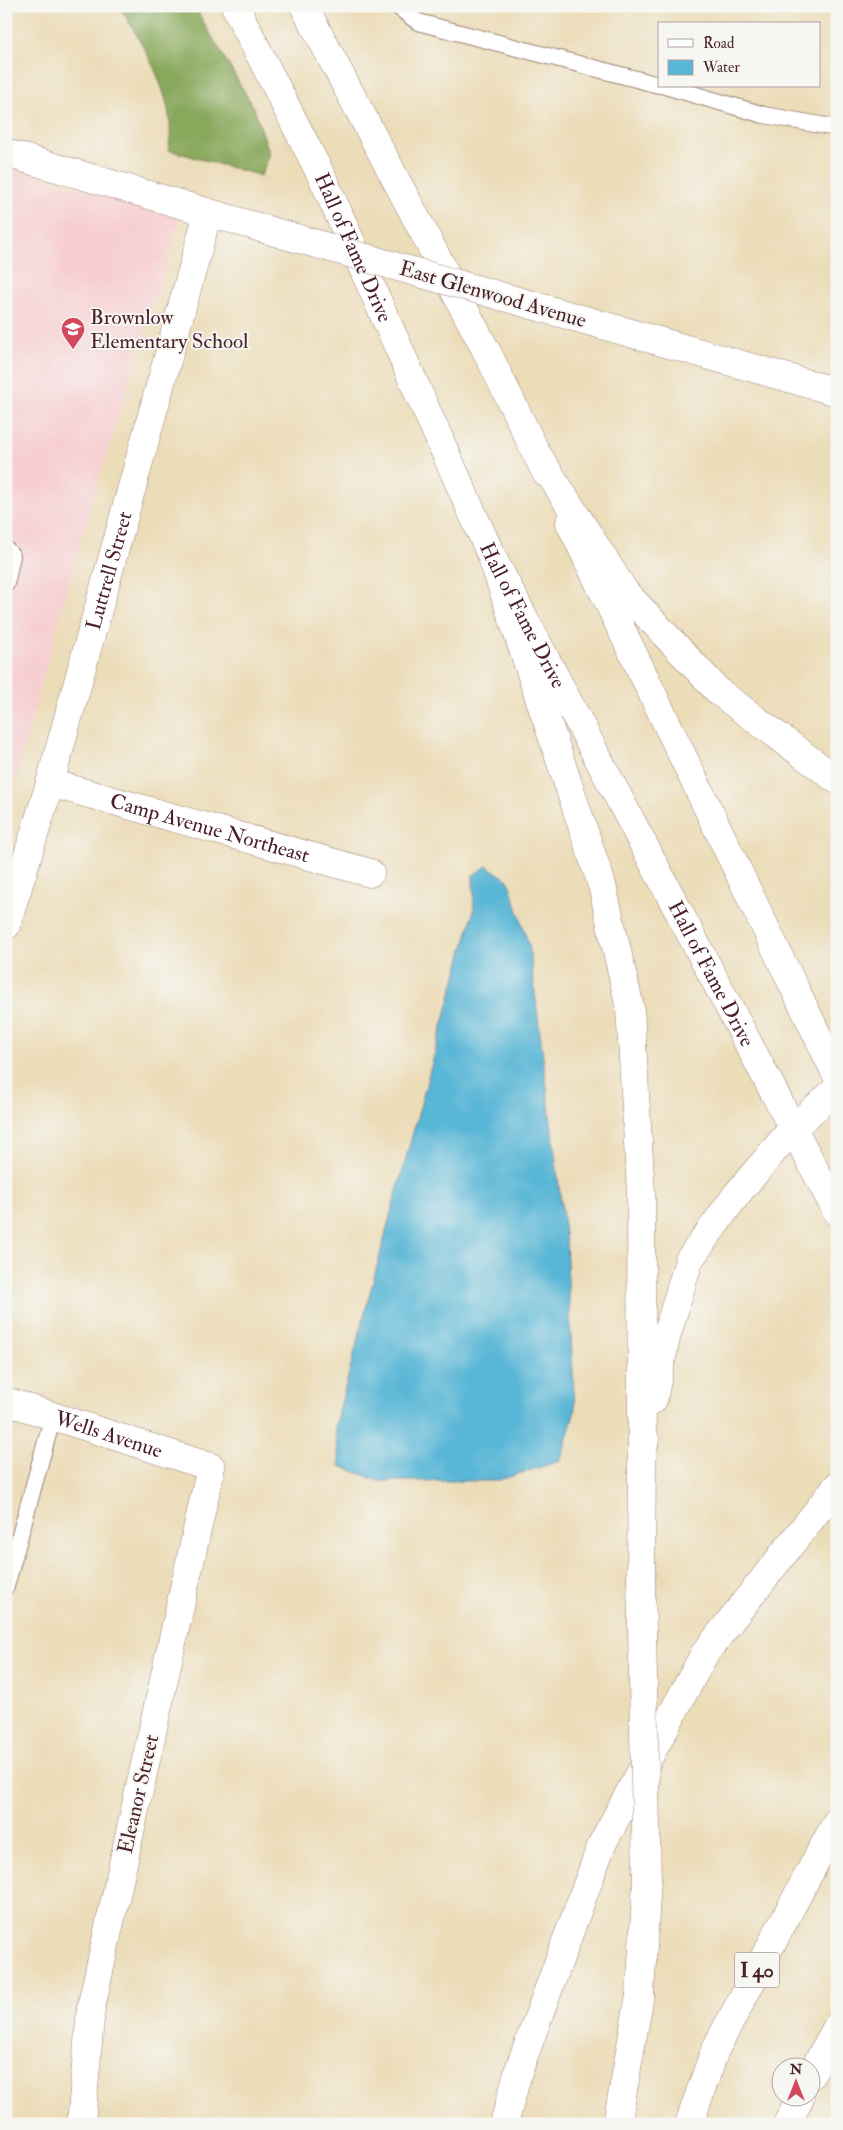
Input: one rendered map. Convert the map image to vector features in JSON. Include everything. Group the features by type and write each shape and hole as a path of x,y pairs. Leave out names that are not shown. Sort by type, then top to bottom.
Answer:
{"main road":[{"name":"Hall of Fame Drive","path":"234,6 323,179 492,557 837,1212"},
{"path":"304,6 483,346 535,450 837,1076"},
{"name":"East Glenwood Avenue","path":"6,153 208,213 837,392"},
{"name":"Luttrell Street","path":"6,926 50,783 208,213"},
{"path":"535,450 625,592 719,692 837,780"},
{"path":"492,557 602,885 630,1008 641,1193 642,1457 640,1578 647,1880 640,1995 617,2124"},
{"name":"Camp Avenue Northeast","path":"50,783 370,873"},
{"path":"642,1457 666,1338 689,1260 738,1194 794,1128 837,1089"},
{"name":"Wells Avenue","path":"6,1401 211,1467"},
{"name":"Eleanor Street","path":"81,2124 91,2008 211,1467"},
{"path":"504,2124 518,2072 602,1844 705,1653 837,1486"},
{"name":"I 40","path":"689,2124 715,2050 837,1822"},
{"path":"820,2058 837,2027"},
{"path":"787,2124 795,2108"}],"lane":[{"path":"397,6 418,22 658,85"},
{"path":"672,88 764,115 837,128"},
{"path":"6,549 12,556 6,584"},
{"path":"6,1586 54,1416"}],"shaded area":[{"name":"Brownlow Elementary School","path":"6,166 180,219 90,507 14,784 6,782"}],"green space":[{"path":"119,6 194,6 254,108 270,154 261,176 168,150 170,132 169,113 164,94 148,56"}],"water":[{"path":"487,866 508,880 529,945 566,1242 575,1411 560,1461 496,1481 379,1481 340,1466 335,1427 389,1220 474,910 473,875"}],"place":[{"name":"Brownlow Elementary School","path":"73,350"}]}
